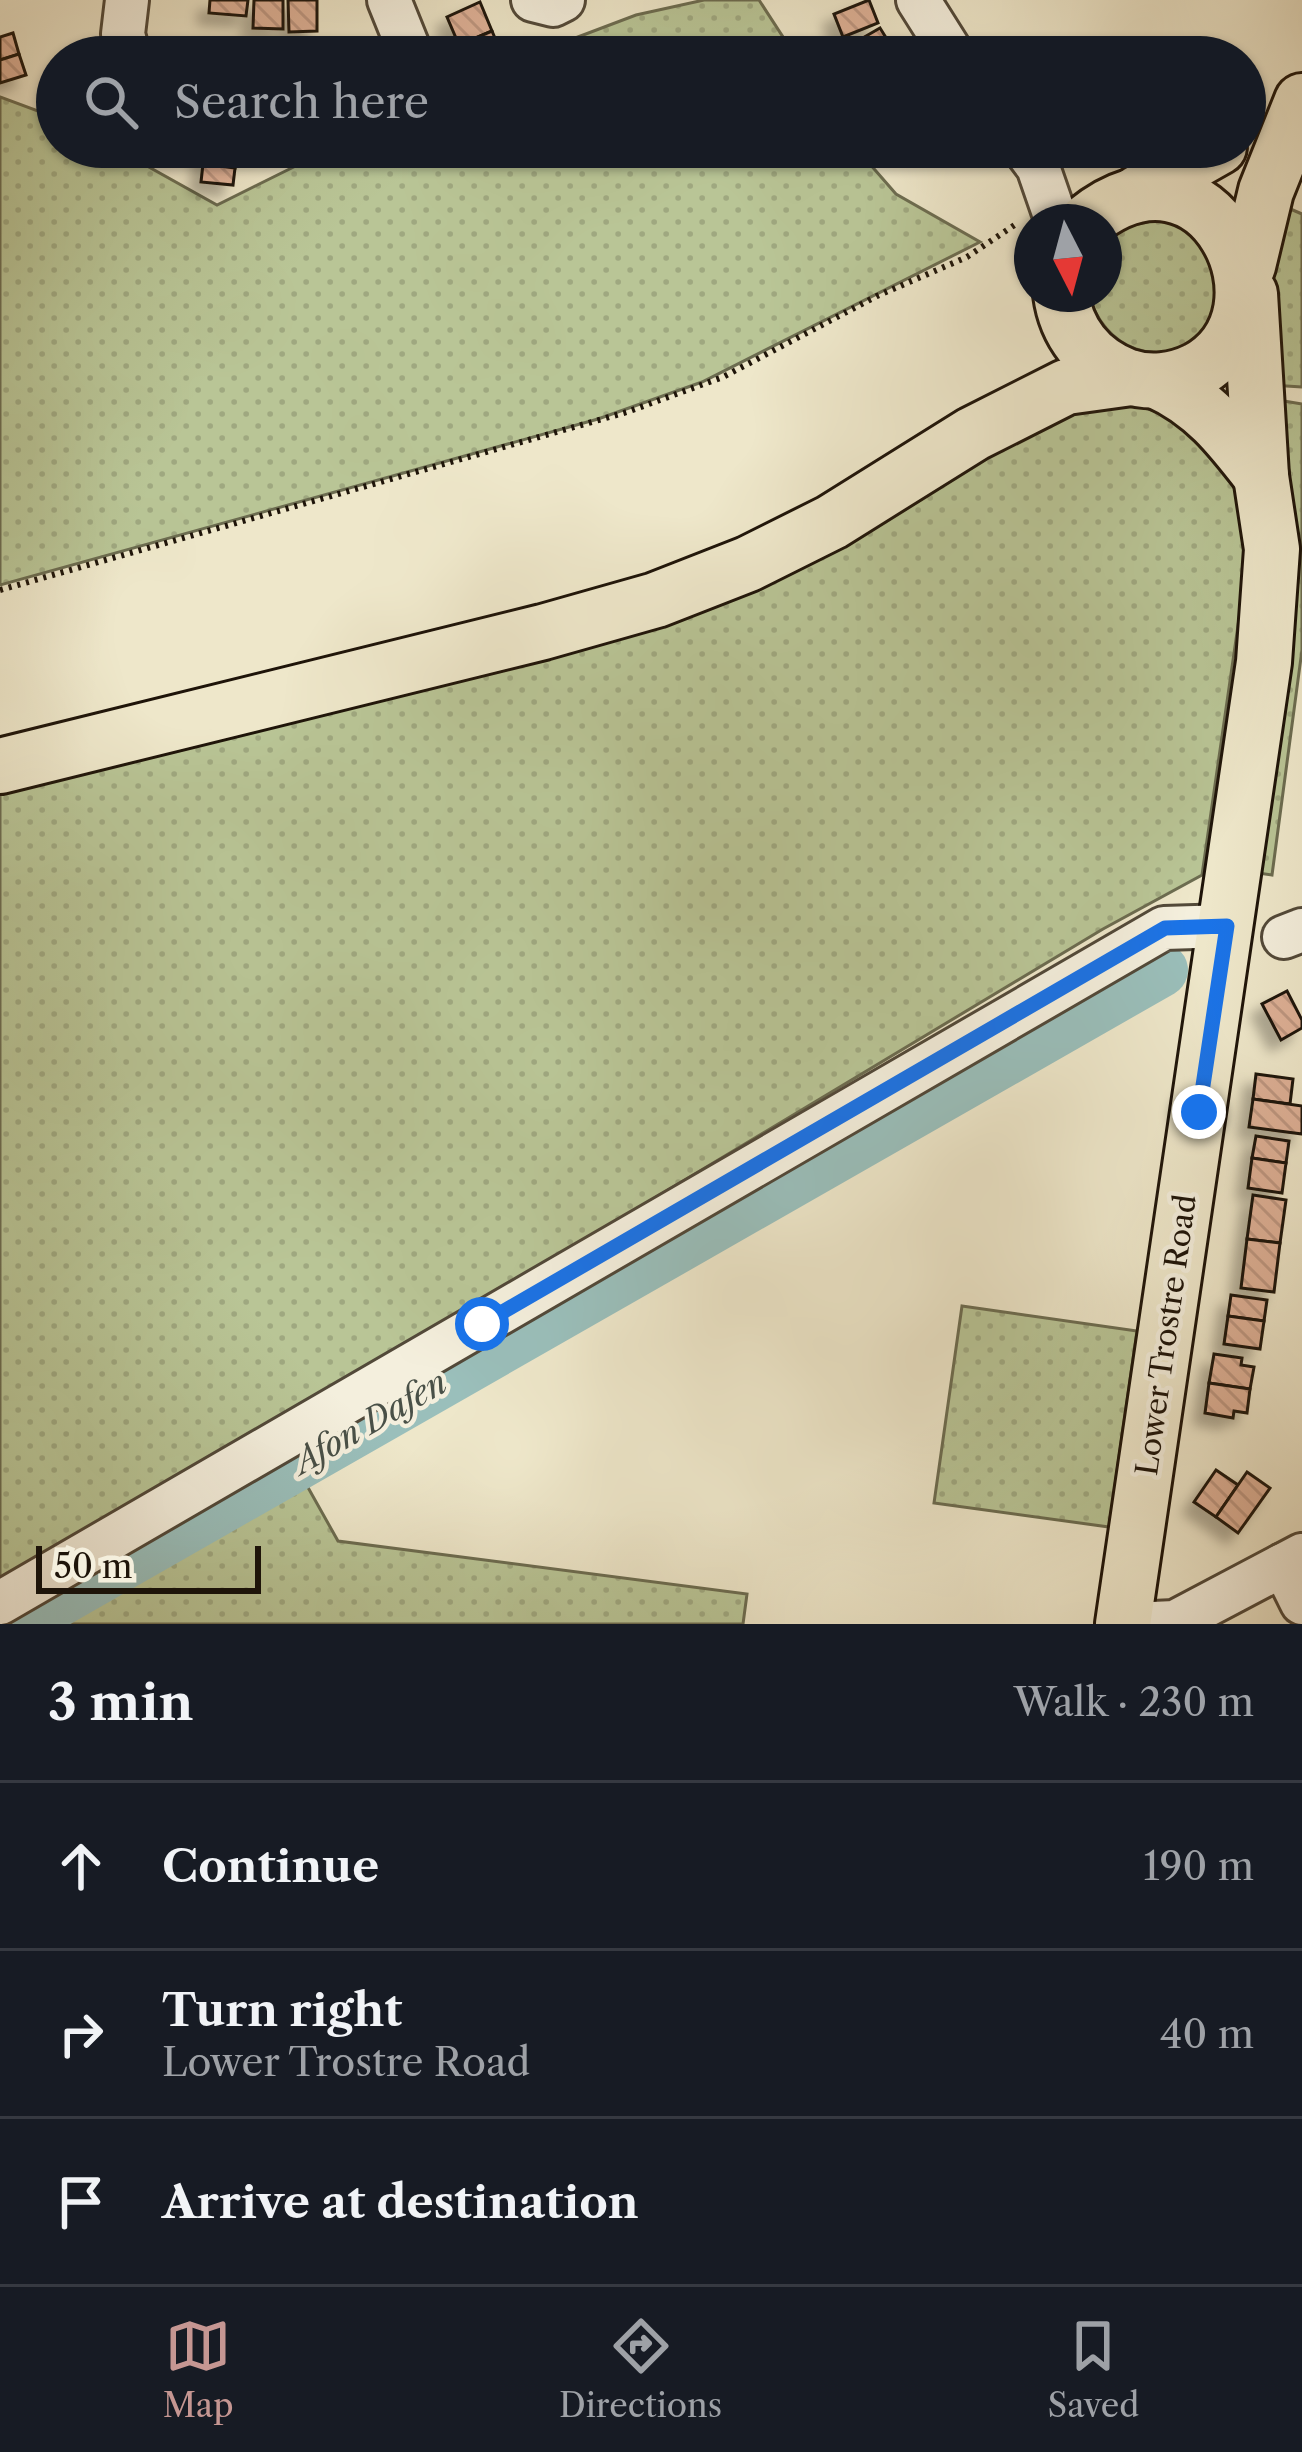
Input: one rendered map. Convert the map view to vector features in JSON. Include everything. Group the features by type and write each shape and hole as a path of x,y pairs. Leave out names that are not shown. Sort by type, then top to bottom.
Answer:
{"main road":[{"path":"1266,118 1302,98"},
{"path":"0,766 543,632 656,599 748,564 832,522 973,434 1066,388 1183,377 1207,366 1228,347 1243,322 1266,191 1302,98"},
{"path":"1115,204 1181,168"},
{"path":"1119,204 1167,192 1207,208 1238,239 1249,280"},
{"name":"Lower Trostre Road","path":"1127,1624 1264,662 1273,549 1261,476 1249,280"},
{"path":"973,434 1036,355 1057,312"},
{"name":"Lower Trostre Road","path":"1065,312 1086,350 1106,367 1178,390 1218,420 1261,476"}],"street":[{"path":"124,36 128,0"},
{"path":"388,0 403,36"},
{"path":"532,0 553,5 563,0"},
{"path":"918,0 941,36"},
{"path":"1033,168 1041,204"},
{"path":"1048,168 1108,204"},
{"path":"0,1603 1165,928 1227,926"},
{"path":"1127,1624 1175,1622 1296,1574"}],"path":[{"path":"0,590 628,412 723,376 877,296 1014,233"}],"green space":[{"path":"704,0 759,0 782,36 580,36 636,15"},
{"path":"0,97 36,110 36,168 151,168 217,205 292,168 873,168 896,194 980,242 702,382 598,419 0,585"},
{"path":"1279,204 1302,214 1302,387 1271,385 1271,242"},
{"path":"1165,219 1197,233 1223,277 1209,326 1171,351 1136,349 1120,341 1096,312 1122,312 1122,231"},
{"path":"1272,399 1302,404 1302,650 1272,875 1258,873"},
{"path":"1127,403 1179,418 1229,470 1245,518 1243,591 1202,875 1103,929 0,1591 0,783 434,677 1064,405"},
{"path":"962,1306 1137,1331 1109,1527 934,1503"},
{"path":"301,1475 338,1541 747,1594 743,1624 32,1624"}],"building":[{"path":"210,0 248,0 246,16 209,13"},
{"path":"254,0 283,0 283,29 253,28"},
{"path":"288,0 317,0 317,31 289,32"},
{"path":"869,0 878,23 843,36 834,14"},
{"path":"480,2 492,31 455,36 447,17"},
{"path":"13,33 19,54 0,60 0,37"},
{"path":"19,54 26,75 0,83 0,60"},
{"path":"203,168 235,168 233,185 201,182"},
{"path":"1287,991 1302,1028 1281,1040 1262,1004"},
{"path":"1256,1074 1293,1079 1290,1104 1253,1099"},
{"path":"1253,1099 1302,1106 1302,1134 1249,1127"},
{"path":"1256,1136 1289,1141 1286,1163 1252,1158"},
{"path":"1252,1158 1286,1163 1282,1193 1248,1188"},
{"path":"1253,1195 1286,1200 1280,1243 1247,1239"},
{"path":"1247,1239 1280,1243 1274,1292 1241,1288"},
{"path":"1231,1295 1267,1300 1264,1321 1228,1316"},
{"path":"1228,1316 1264,1321 1260,1349 1224,1344"},
{"path":"1214,1354 1242,1358 1241,1365 1254,1367 1250,1389 1209,1383"},
{"path":"1209,1383 1250,1389 1247,1413 1234,1411 1233,1418 1205,1413"},
{"path":"1216,1470 1238,1485 1216,1517 1194,1502"},
{"path":"1247,1472 1270,1488 1238,1533 1216,1517"}],"waterway":[{"name":"Afon Dafen","path":"16,1624 1161,970"}],"route":[{"path":"482,1324 1165,928 1227,926 1199,1112"}]}
